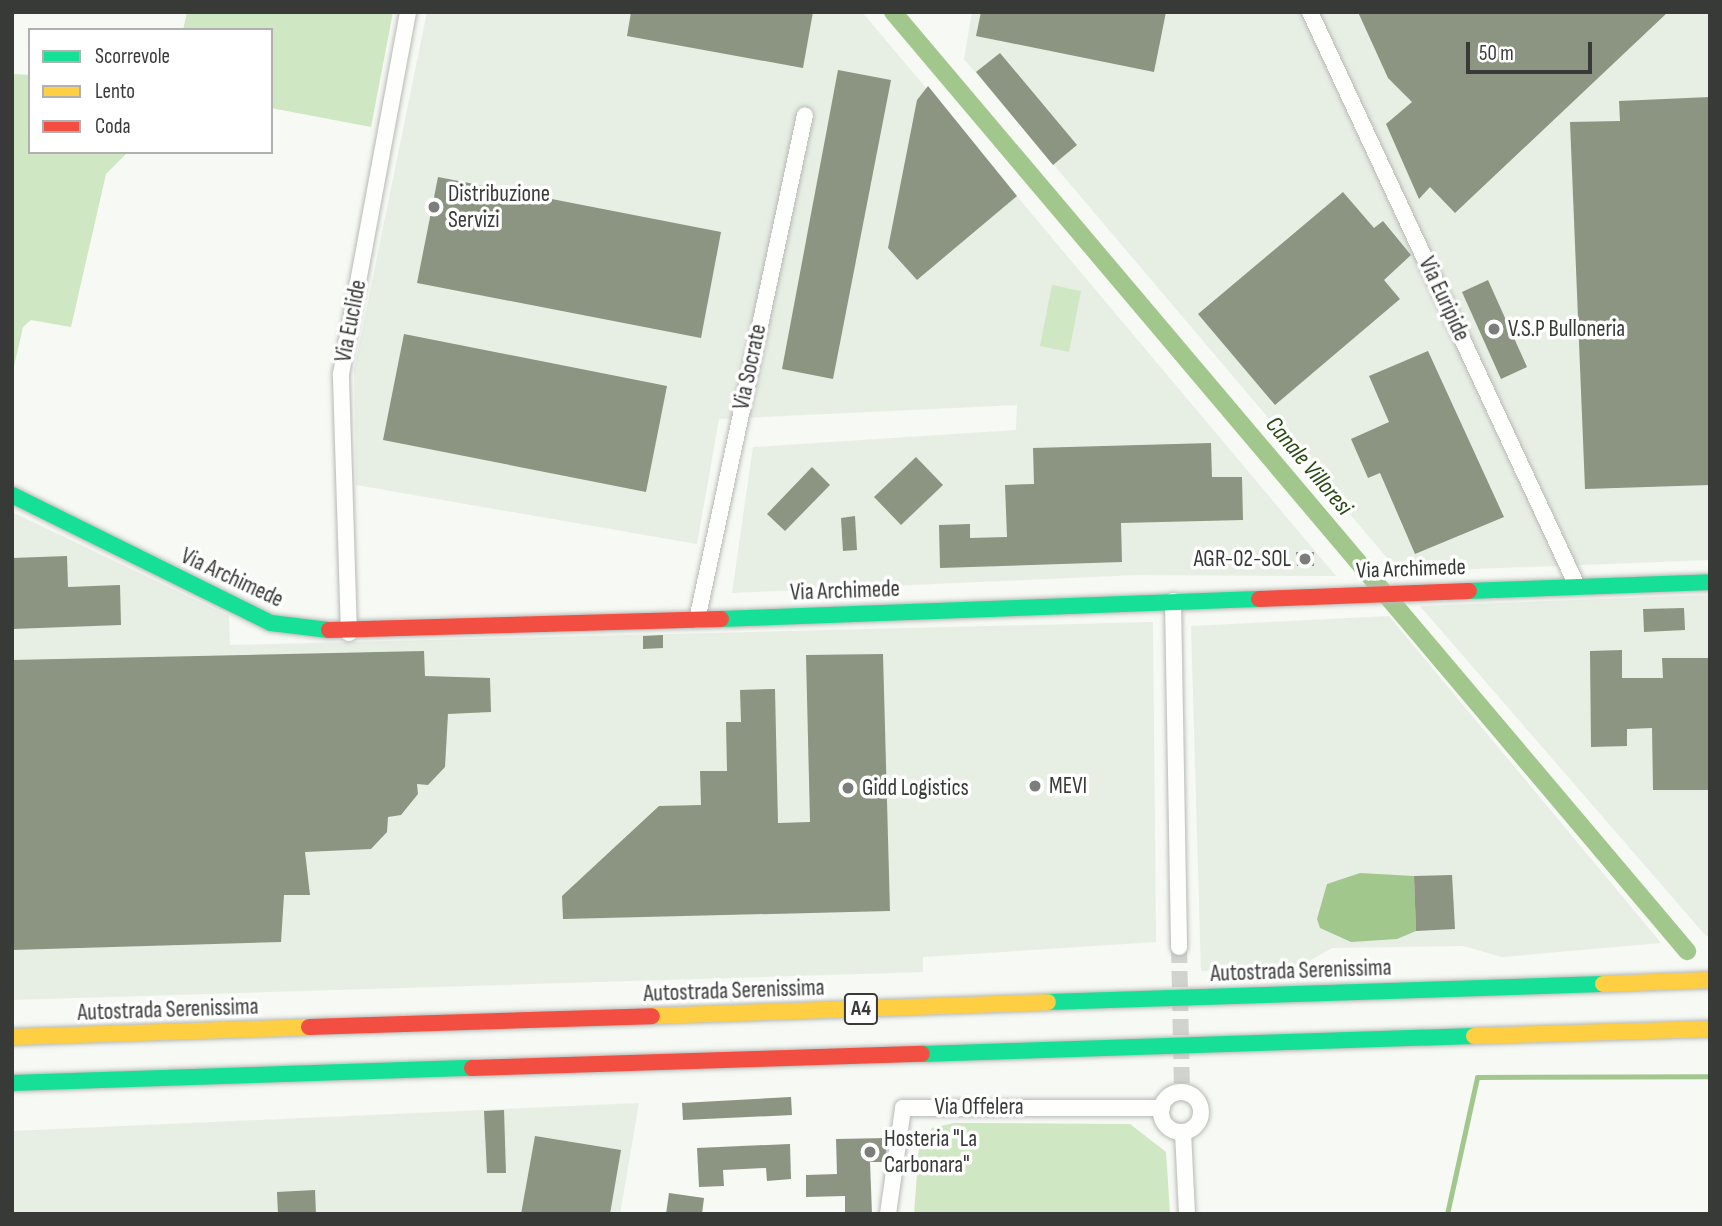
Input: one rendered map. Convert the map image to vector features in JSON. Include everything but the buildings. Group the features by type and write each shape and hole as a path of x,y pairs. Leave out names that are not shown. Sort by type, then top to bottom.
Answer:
{"main road":[{"name":"Via Archimede","path":"12,495 271,624 349,633 1409,591 1710,582"},
{"name":"Autostrada Serenissima","path":"12,1037 1710,980"},
{"name":"A4","path":"12,1083 1710,1029"}],"street":[{"name":"Via Euclide","path":"349,633 341,374 408,12"},
{"name":"Via Euripide","path":"1310,12 1577,586"},
{"name":"Via Socrate","path":"697,620 805,115"},
{"path":"1173,601 1178,947"},
{"name":"Via Offelera","path":"888,1214 903,1108 1162,1108 1177,1093 1194,1097 1202,1115 1195,1127 1183,1132"},
{"path":"1162,1108 1166,1126 1183,1132 1187,1214"}],"shaded area":[{"path":"187,12 393,12 371,127 273,108 273,28 183,28"},
{"path":"427,12 862,12 1336,576 1137,575 732,593 753,447 1016,430 1017,405 719,419 697,544 356,485 354,370"},
{"path":"972,12 1710,12 1710,560 1399,572 964,59"},
{"path":"12,74 28,75 28,154 126,154 106,174 71,327 31,320 23,327 12,375"},
{"path":"1052,285 1081,291 1069,352 1040,346"},
{"path":"12,512 229,616 230,645 1153,622 1156,942 923,957 923,972 12,1000"},
{"path":"1710,595 1710,936 1706,936 1420,606"},
{"path":"1389,616 1661,943 1502,957 1463,946 1332,948 1299,967 1201,971 1191,626"},
{"path":"1360,873 1414,876 1416,931 1397,939 1351,942 1320,928 1317,919 1327,884"},
{"path":"639,1103 620,1214 12,1214 12,1131"},
{"path":"954,1123 1130,1124 1166,1152 1170,1214 914,1214 919,1146 932,1128"}],"waterway":[{"name":"Canale Villoresi","path":"893,12 1687,951"},
{"path":"1447,1214 1477,1077 1710,1076"}],"tunnel":[{"path":"1179,947 1182,1092"}],"traffic: fast":[{"path":"12,495 271,623 329,630"},
{"path":"1469,591 1710,582"},
{"path":"721,619 1259,599"},
{"path":"1048,1002 1603,984"},
{"path":"922,1054 1474,1036"},
{"path":"12,1083 472,1068"}],"traffic: slow":[{"path":"1603,984 1710,980"},
{"path":"652,1016 1048,1002"},
{"path":"12,1037 309,1027"},
{"path":"1474,1036 1710,1029"}],"traffic: jam":[{"path":"1259,599 1469,591"},
{"path":"329,630 721,619"},
{"path":"309,1027 652,1016"},
{"path":"472,1068 922,1054"}],"place":[{"name":"Distribuzione Servizi","path":"434,207"},
{"name":"V.S.P Bulloneria","path":"1494,329"},
{"name":"AGR-02-SOL","path":"1305,559"},
{"name":"MEVI","path":"1035,786"},
{"name":"Gidd Logistics","path":"848,788"},
{"name":"Hosteria \"La Carbonara\"","path":"870,1152"}]}
